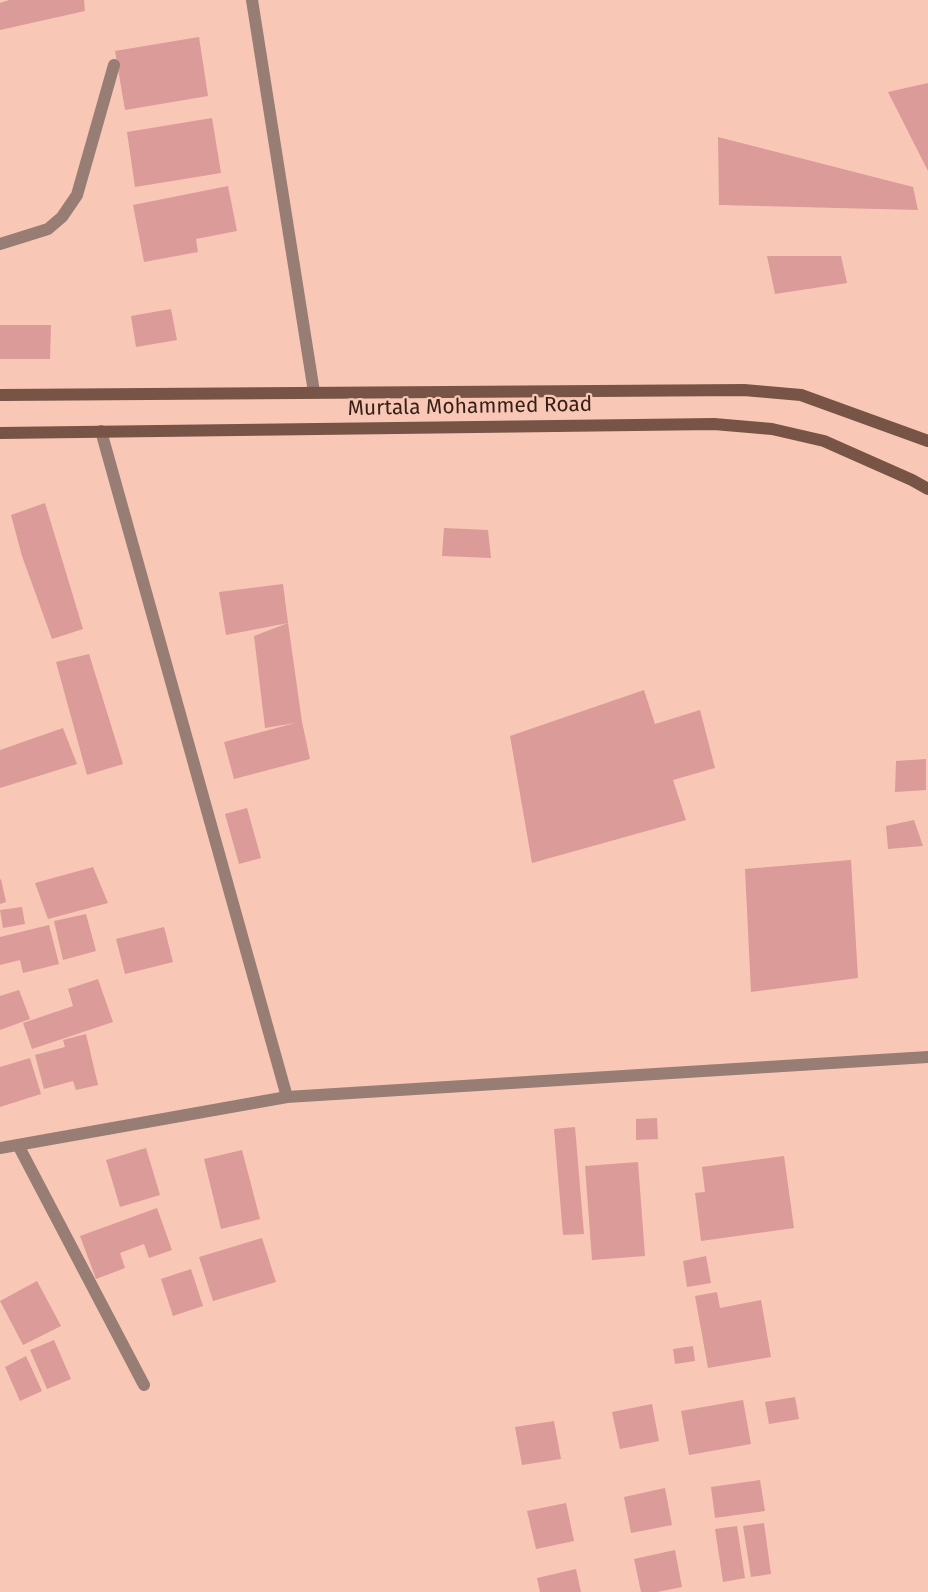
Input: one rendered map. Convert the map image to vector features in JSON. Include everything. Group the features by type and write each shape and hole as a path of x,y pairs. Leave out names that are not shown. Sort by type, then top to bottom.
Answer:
{"main road":[{"name":"Murtala Mohammed Road","path":"0,395 744,390 801,395 928,441"},
{"name":"Murtala Mohammed Road","path":"0,433 714,424 772,429 824,441 928,489"}],"street":[{"path":"252,0 314,392"},
{"path":"0,244 48,229 62,217 77,195 114,65"},
{"path":"101,431 288,1097"},
{"path":"0,1148 288,1097 928,1057"},
{"path":"18,1145 144,1385"}],"building":[{"path":"9,0 84,0 85,11 0,30 0,3"},
{"path":"199,37 208,96 125,110 115,51"},
{"path":"928,83 928,171 888,92"},
{"path":"212,118 221,173 135,187 127,132"},
{"path":"718,137 913,187 918,210 719,205"},
{"path":"228,186 237,231 196,239 198,252 144,262 133,205"},
{"path":"767,256 841,256 847,283 775,294"},
{"path":"171,309 177,340 136,347 131,316"},
{"path":"0,325 51,325 50,359 0,359"},
{"path":"45,503 83,629 52,639 22,556 11,515"},
{"path":"444,528 488,530 491,558 442,556"},
{"path":"283,584 288,623 226,635 219,592"},
{"path":"288,623 302,722 310,759 234,779 224,742 295,723 265,728 254,636"},
{"path":"89,654 123,764 87,775 56,662"},
{"path":"644,690 655,724 700,710 715,768 673,780 686,820 532,863 510,736"},
{"path":"63,728 77,764 0,788 0,750"},
{"path":"926,759 926,790 895,792 896,761"},
{"path":"247,808 261,858 239,864 225,814"},
{"path":"914,820 923,846 888,849 886,826"},
{"path":"851,860 858,978 751,992 745,869"},
{"path":"93,867 108,903 48,919 35,883"},
{"path":"0,880 6,902 0,904"},
{"path":"22,907 25,924 3,928 0,910"},
{"path":"86,914 96,951 63,960 54,921"},
{"path":"49,925 59,964 23,973 20,960 0,965 0,937"},
{"path":"164,927 173,962 125,974 116,939"},
{"path":"98,979 113,1022 32,1049 23,1023 73,1006 68,989"},
{"path":"19,990 30,1019 0,1030 0,996"},
{"path":"86,1034 98,1085 76,1090 73,1081 44,1089 35,1055 65,1047 63,1040"},
{"path":"30,1058 41,1094 0,1107 0,1067"},
{"path":"657,1118 658,1139 636,1140 636,1119"},
{"path":"575,1127 584,1234 563,1235 554,1129"},
{"path":"146,1148 160,1195 120,1207 106,1160"},
{"path":"242,1150 260,1219 221,1229 204,1159"},
{"path":"784,1156 794,1228 701,1241 695,1193 705,1192 702,1167"},
{"path":"638,1162 645,1256 592,1260 585,1166"},
{"path":"157,1208 172,1250 149,1258 144,1244 120,1253 125,1268 96,1279 80,1236"},
{"path":"262,1238 276,1282 213,1301 199,1257"},
{"path":"706,1256 711,1283 687,1287 683,1261"},
{"path":"191,1269 203,1306 173,1316 161,1279"},
{"path":"37,1281 61,1326 23,1345 0,1301"},
{"path":"717,1292 720,1308 761,1300 771,1357 708,1368 695,1296"},
{"path":"54,1340 71,1379 47,1389 30,1350"},
{"path":"693,1346 695,1361 675,1364 673,1349"},
{"path":"26,1356 42,1391 20,1401 5,1367"},
{"path":"795,1397 799,1419 769,1424 765,1402"},
{"path":"743,1400 751,1444 689,1455 681,1411"},
{"path":"652,1404 659,1441 620,1449 612,1412"},
{"path":"554,1421 561,1459 522,1465 515,1427"},
{"path":"760,1480 765,1511 715,1518 711,1487"},
{"path":"665,1488 672,1525 631,1533 624,1497"},
{"path":"566,1503 574,1541 536,1549 527,1511"},
{"path":"764,1523 771,1574 751,1577 743,1526"},
{"path":"737,1526 745,1578 723,1582 715,1529"},
{"path":"675,1550 682,1587 657,1592 641,1592 634,1559"},
{"path":"576,1569 581,1592 540,1592 537,1578"}]}
